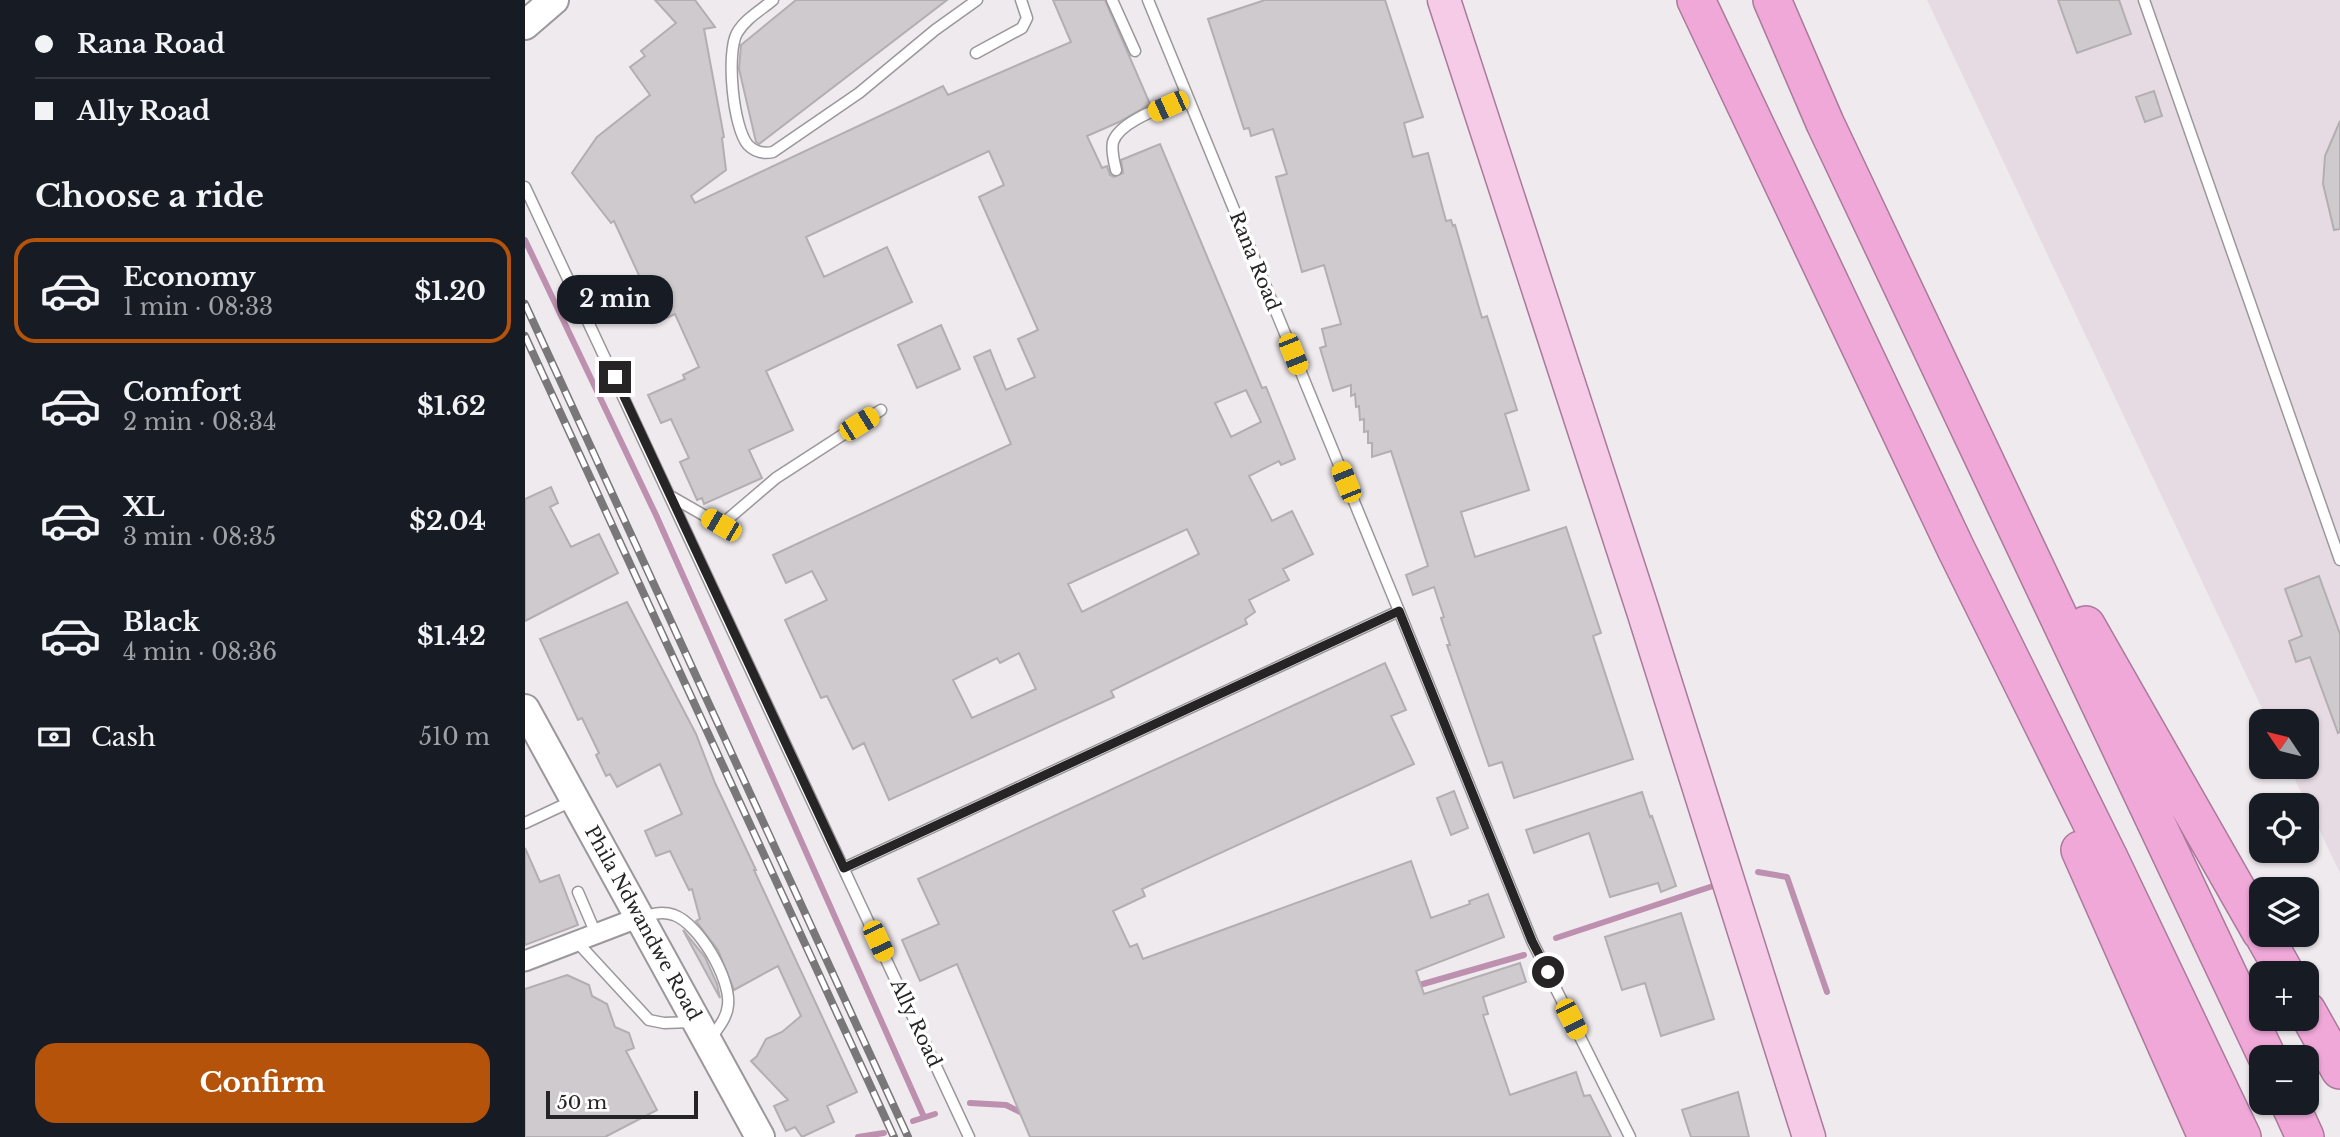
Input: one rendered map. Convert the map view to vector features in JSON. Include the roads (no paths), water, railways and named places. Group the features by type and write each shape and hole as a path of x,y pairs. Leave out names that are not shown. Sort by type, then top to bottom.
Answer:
{"highway":[{"path":"1696,0 1956,549 2109,858 2242,1137"},
{"path":"1772,0 1825,123 2261,1045"},
{"path":"1999,492 2080,615 2249,910"},
{"path":"1956,549 2098,894 2207,1137"},
{"path":"2318,1031 2340,1070"},
{"path":"2295,1115 2305,1137"}],"main road":[{"path":"1444,0 1643,611 1809,1137"}],"street":[{"path":"525,25 554,0"},
{"name":"Phila Ndwandwe Road","path":"525,709 760,1137"},
{"path":"525,961 640,918"}],"lane":[{"path":"773,0 737,32 730,57 735,104 744,139 762,153 773,152 826,116 977,0"},
{"path":"976,52 1022,28 1026,21 1026,12 1021,0"},
{"path":"1112,0 1135,51"},
{"name":"Rana Road","path":"1148,0 1532,941 1630,1137"},
{"path":"2144,0 2340,560"},
{"path":"1116,170 1113,148 1119,132 1131,123 1188,97"},
{"name":"Ally Road","path":"525,187 969,1137"},
{"path":"671,496 721,525 776,478 881,410"},
{"path":"844,868 1399,611"},
{"path":"525,823 576,800"},
{"path":"578,892 596,934"},
{"path":"577,942 649,1020 703,1032 722,1024 729,1004 724,982 699,936 683,919 659,912 640,918"}],"waterway":[{"path":"525,240 656,515 924,1117"},
{"path":"1758,872 1787,877 1827,992"},
{"path":"1556,938 1713,886"},
{"path":"1416,986 1524,955"},
{"path":"970,1103 1006,1105 1022,1113 1026,1112"},
{"path":"913,1121 935,1114"},
{"path":"858,1137 884,1133"}],"railway":[{"path":"525,304 908,1137"},
{"path":"525,336 894,1137"}]}
